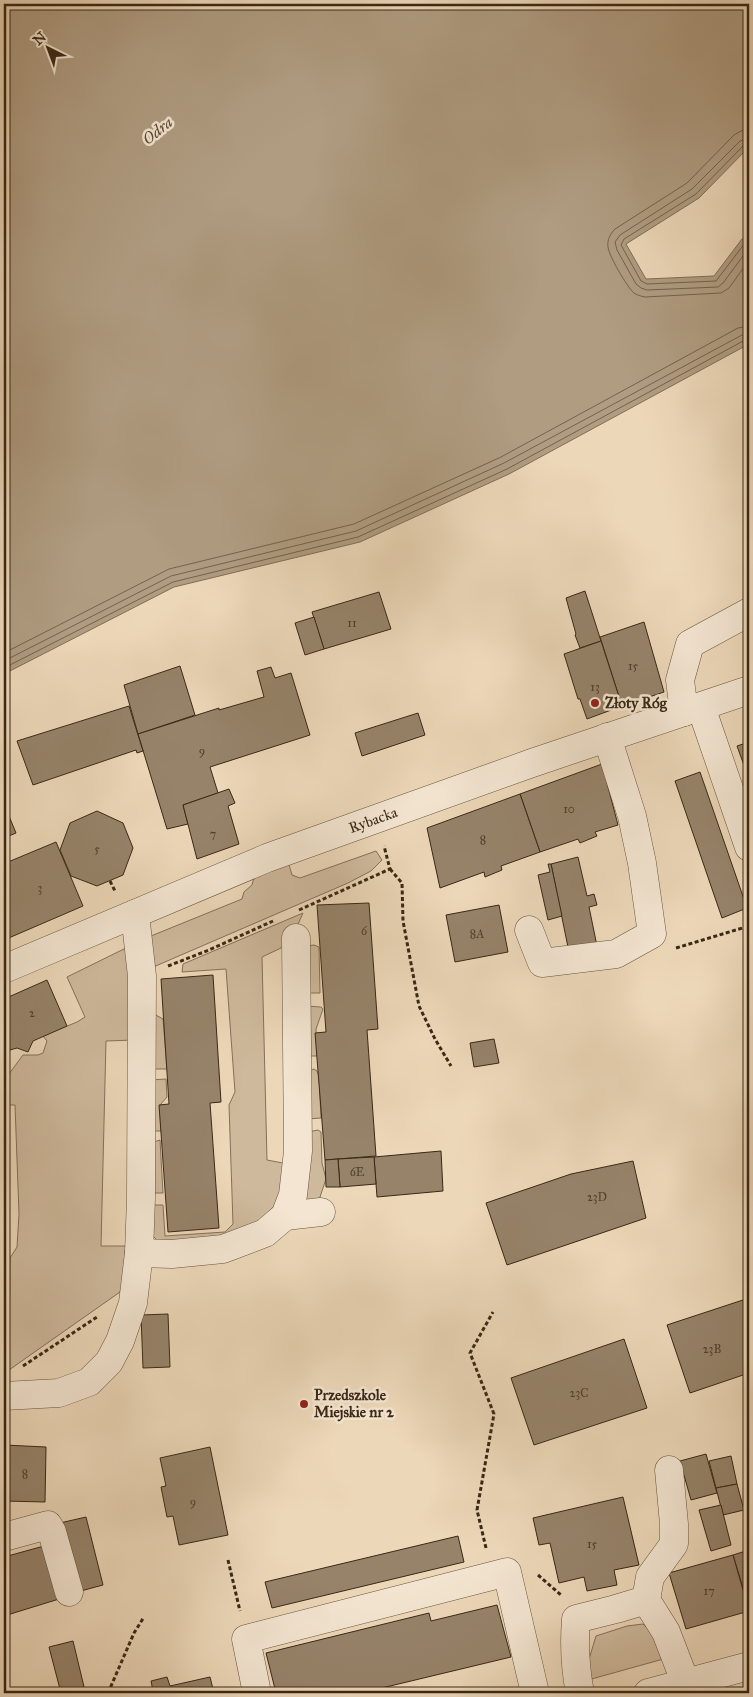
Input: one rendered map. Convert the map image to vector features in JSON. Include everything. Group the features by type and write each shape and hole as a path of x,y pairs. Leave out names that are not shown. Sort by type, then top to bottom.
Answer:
{"street":[{"path":"749,612 690,644 680,680 749,847"},
{"name":"Rybacka","path":"4,969 267,858 607,737 749,690"},
{"path":"529,930 542,963 616,954 652,934 642,863 632,816 607,737"},
{"path":"4,1396 58,1393 88,1382 109,1362 120,1341 133,1303 139,1253 141,1198 142,976 135,914"},
{"path":"139,1253 172,1254 224,1249 265,1233 286,1216 293,1196 298,1151 296,938"},
{"path":"286,1216 321,1212"},
{"path":"668,1470 674,1524 674,1544 650,1577 646,1600 666,1632 686,1684"},
{"path":"4,1537 48,1524 69,1592"},
{"path":"257,1693 246,1639 499,1574 535,1693"},
{"path":"580,1693 574,1643 576,1619 616,1610 646,1600"},
{"path":"648,1693 749,1666"}],"path":[{"path":"390,869 402,883 403,921 419,1006 451,1066"},
{"path":"110,881 113,887"},
{"path":"652,934 673,949 749,926"},
{"path":"19,1368 135,1293"},
{"path":"493,1312 470,1353 494,1414 477,1510 499,1574 527,1565 567,1600 576,1619"},
{"path":"228,1560 246,1639"},
{"path":"108,1693 134,1633 144,1617"}],"shaded area":[{"path":"376,851 382,860 371,871 348,883 151,968 151,936 242,899 244,892 252,885 255,873 288,861 292,875 300,878"},
{"path":"303,913 295,931 281,948 262,957 267,1160 288,1164 280,1200 256,1225 235,1235 161,1244 153,1236 150,1205 163,1205 165,1236 225,1232 233,1224 229,1105 235,1092 226,969 182,972 183,964"},
{"path":"134,944 134,1040 106,1041 101,1246 132,1246 120,1292 9,1370 10,1258 17,1247 19,1214 15,1105 4,1105 4,1077 6,1078 23,1055 43,1053 47,1041 43,1036 85,1017 67,977"},
{"path":"314,945 319,947 320,993 306,993 306,946"},
{"path":"306,1006 321,1007 323,1009 316,1029 317,1056 306,1056"},
{"path":"154,1014 163,1019 167,1069 150,1069"},
{"path":"314,1069 319,1076 321,1118 307,1119 307,1072"},
{"path":"166,1079 167,1097 160,1105 161,1131 149,1131 150,1080"},
{"path":"318,1130 321,1132 322,1163 326,1179 318,1203 296,1205 303,1133"},
{"path":"160,1140 163,1193 149,1193 154,1142"},
{"path":"643,1624 652,1633 667,1658 588,1680 587,1666 596,1636 627,1626"}],"water":[{"name":"Odra","path":"4,4 749,4 749,147 699,198 626,244 646,279 714,276 742,239 749,235 749,344 509,474 360,542 174,587 4,674"}],"building":[{"path":"585,591 601,641 580,648 566,598"},
{"path":"379,592 391,629 324,649 312,612"},
{"path":"314,617 324,649 305,655 295,623"},
{"path":"644,622 664,692 622,706 600,637"},
{"path":"601,641 622,706 587,719 580,699 578,699 564,654"},
{"path":"180,666 195,715 138,734 124,685"},
{"path":"271,667 275,678 291,673 310,735 210,767 218,793 183,805 188,824 167,829 138,734 219,708 219,710 264,697 257,671"},
{"path":"129,706 143,751 137,753 136,750 33,785 17,741"},
{"path":"418,713 425,735 362,756 355,733"},
{"path":"749,742 749,779 737,746"},
{"path":"602,764 618,825 595,832 597,836 580,843 578,839 540,852 520,794"},
{"path":"700,772 747,908 722,918 675,781"},
{"path":"229,789 235,803 228,806 239,844 197,859 183,805"},
{"path":"520,794 540,852 501,866 502,870 485,877 484,872 440,888 427,828"},
{"path":"4,804 16,833 4,838"},
{"path":"97,811 123,823 133,848 123,875 97,886 71,876 60,850 70,823"},
{"path":"56,842 83,906 4,940 4,870 10,867 8,862"},
{"path":"578,857 587,896 594,894 597,905 589,907 597,946 569,952 551,864"},
{"path":"548,864 551,864 562,916 548,920 538,875 550,872"},
{"path":"369,903 378,1029 367,1030 376,1156 325,1160 315,1033 326,1032 317,905"},
{"path":"499,905 508,952 455,962 446,915"},
{"path":"213,975 221,1102 210,1103 219,1228 168,1232 159,1105 169,1104 161,979"},
{"path":"47,980 67,1026 33,1041 28,1052 17,1048 10,1050 4,1061 4,999"},
{"path":"494,1039 499,1063 474,1067 470,1043"},
{"path":"441,1151 443,1191 377,1197 374,1157"},
{"path":"374,1157 376,1184 340,1187 338,1159"},
{"path":"338,1159 340,1187 326,1187 325,1160"},
{"path":"633,1161 646,1218 507,1265 486,1203 571,1174"},
{"path":"749,1298 749,1373 690,1393 667,1325"},
{"path":"168,1314 170,1367 143,1368 141,1315"},
{"path":"624,1339 647,1408 534,1445 511,1378"},
{"path":"4,1445 46,1447 45,1502 4,1501"},
{"path":"210,1447 228,1535 179,1545 173,1516 167,1517 161,1487 166,1486 160,1458"},
{"path":"706,1454 717,1493 691,1500 680,1461"},
{"path":"731,1456 737,1484 716,1488 709,1461"},
{"path":"737,1484 744,1510 723,1515 716,1488"},
{"path":"623,1497 639,1565 614,1570 617,1585 587,1591 584,1577 559,1583 550,1543 539,1545 533,1518"},
{"path":"721,1505 731,1545 711,1551 699,1510"},
{"path":"86,1517 103,1585 77,1592 60,1523"},
{"path":"458,1536 464,1562 272,1608 265,1582"},
{"path":"44,1546 59,1599 4,1616 4,1557"},
{"path":"749,1550 749,1608 733,1555"},
{"path":"733,1555 749,1611 686,1629 669,1573"},
{"path":"497,1605 511,1657 361,1693 276,1693 266,1653 429,1613 431,1621"},
{"path":"73,1641 85,1691 61,1693 49,1647"},
{"path":"167,1677 170,1686 210,1677 214,1693 142,1693 153,1691 151,1681"}],"place":[{"name":"Złoty Róg","path":"595,703"},
{"name":"Przedszkole Miejskie nr 2","path":"304,1404"}]}
